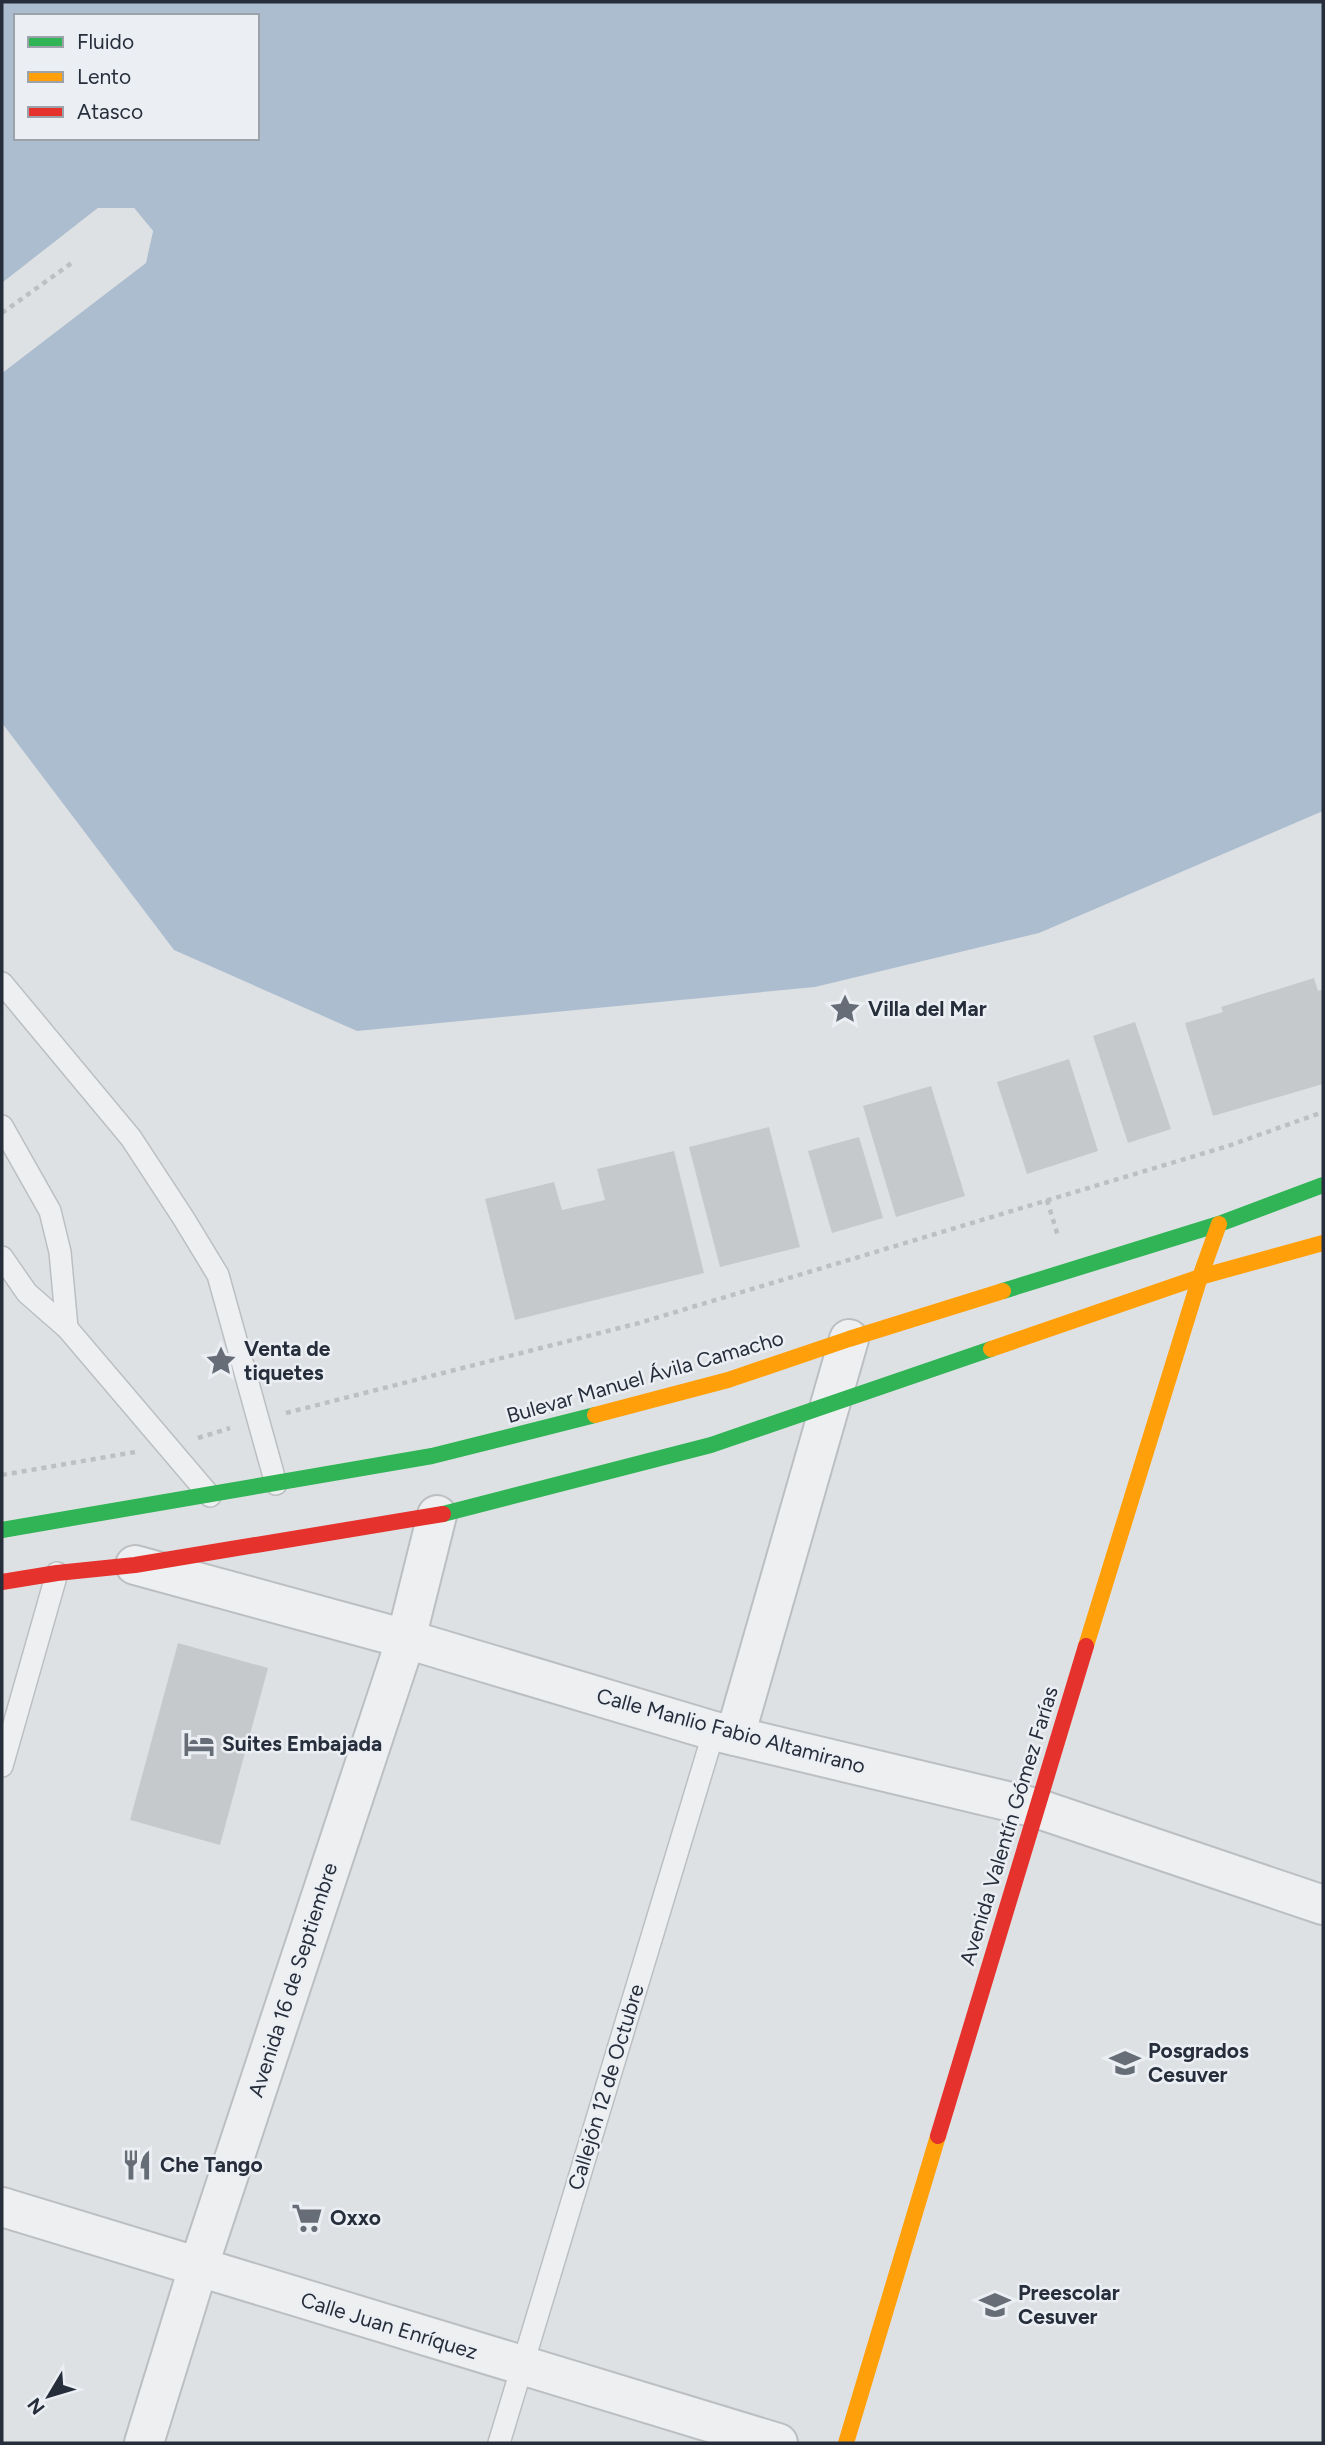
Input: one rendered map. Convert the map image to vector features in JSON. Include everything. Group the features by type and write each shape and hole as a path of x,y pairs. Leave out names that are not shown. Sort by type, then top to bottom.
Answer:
{"main road":[{"name":"Bulevar Manuel Ávila Camacho","path":"2,1530 432,1456 550,1427 728,1380 849,1339 1219,1224 1323,1185"},
{"name":"Avenida Valentín Gómez Farías","path":"846,2443 1036,1808 1200,1277 1219,1224"},
{"path":"2,1581 135,1565 437,1515 711,1445 1200,1277 1323,1243"}],"street":[{"name":"Callejón 12 de Octubre","path":"725,1734 832,1402 849,1339"},
{"name":"Avenida 16 de Septiembre","path":"144,2443 198,2268 406,1639 437,1515"},
{"name":"Calle Manlio Fabio Altamirano","path":"135,1565 406,1639 725,1734 1036,1808 1323,1905"},
{"name":"Calle Juan Enríquez","path":"2,2207 778,2443"}],"lane":[{"path":"2,984 131,1139 218,1275 276,1484"},
{"path":"2,1126 50,1211 60,1252 67,1328"},
{"path":"2,1257 27,1293 67,1328 210,1496"},
{"path":"2,1766 57,1573"},
{"name":"Callejón 12 de Octubre","path":"499,2443 725,1734"}],"path":[{"path":"2,313 73,262"},
{"path":"2,1475 166,1447 639,1323 1228,1146 1323,1112"}],"water":[{"path":"2,2 1323,2 1323,811 1039,933 815,987 357,1031 174,950 2,723 2,373 145,263 153,231 134,208 98,208 2,283"}],"pier":[{"path":"98,208 134,208 153,231 146,263 2,373 2,369 142,261 149,232 132,211 99,211 2,287 2,283"}],"building":[{"path":"1314,978 1318,991 1323,989 1323,1084 1213,1116 1185,1023 1223,1012 1221,1007"},
{"path":"1135,1022 1171,1129 1128,1143 1093,1036"},
{"path":"1069,1059 1098,1151 1027,1174 997,1082"},
{"path":"931,1086 965,1196 896,1217 863,1106"},
{"path":"769,1127 800,1247 720,1267 689,1147"},
{"path":"859,1137 883,1218 832,1233 808,1151"},
{"path":"674,1151 704,1273 515,1320 485,1199 554,1182 562,1210 605,1200 597,1169"},
{"name":"Suites Embajada","path":"178,1643 268,1668 220,1845 130,1820"}],"traffic: fast":[{"path":"1003,1291 1219,1224 1323,1185"},
{"path":"443,1514 711,1445 991,1349"},
{"path":"2,1530 432,1456 595,1415"}],"traffic: slow":[{"path":"1086,1646 1200,1277 1219,1224"},
{"path":"991,1349 1200,1277 1323,1243"},
{"path":"595,1415 728,1380 1003,1291"},
{"path":"846,2443 938,2136"}],"traffic: jam":[{"path":"2,1582 135,1565 443,1514"},
{"path":"938,2136 1086,1646"}],"place":[{"name":"Villa del Mar","path":"845,1009"},
{"name":"Venta de tiquetes","path":"221,1361"},
{"name":"Suites Embajada","path":"199,1744"},
{"name":"Posgrados Cesuver","path":"1125,2063"},
{"name":"Che Tango","path":"137,2165"},
{"name":"Oxxo","path":"307,2218"},
{"name":"Preescolar Cesuver","path":"995,2305"}]}
